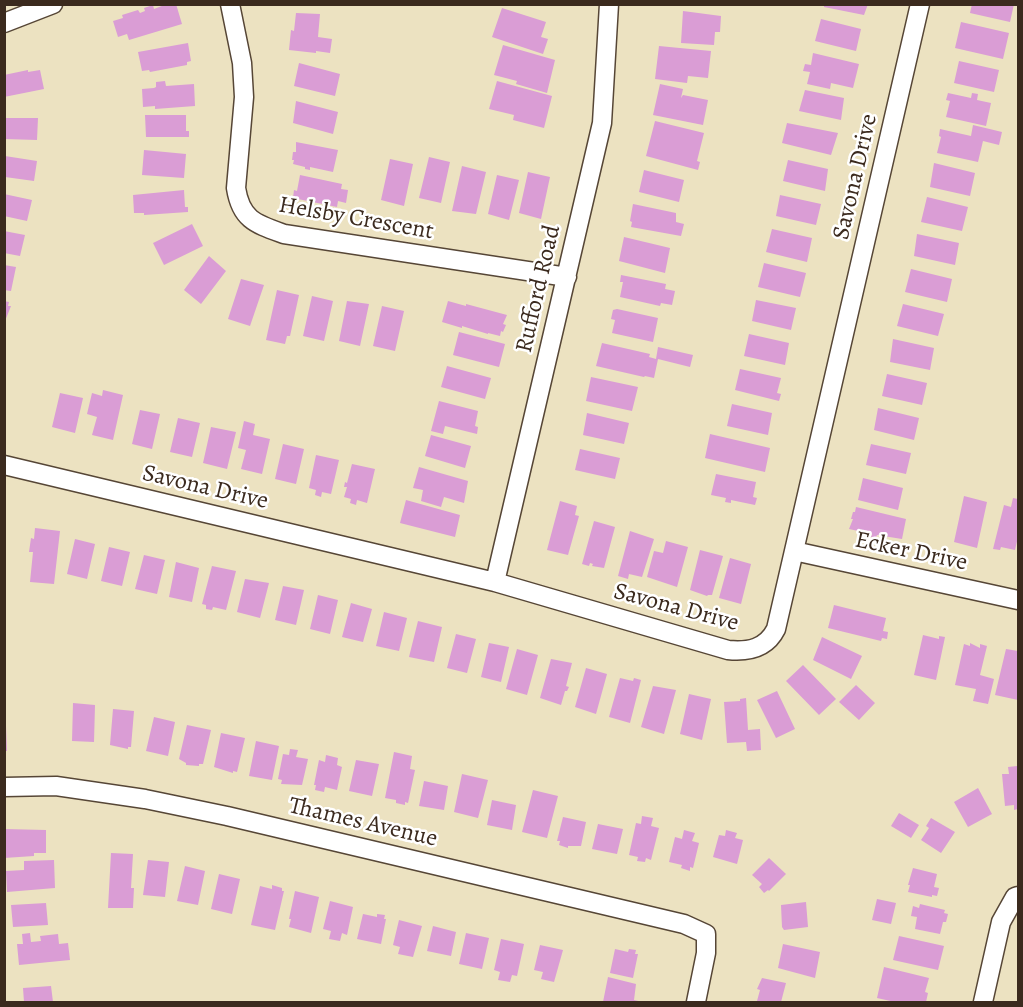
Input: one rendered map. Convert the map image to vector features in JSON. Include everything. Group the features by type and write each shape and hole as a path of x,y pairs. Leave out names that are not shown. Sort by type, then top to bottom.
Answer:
{"street":[{"path":"4,23 53,4"},
{"name":"Helsby Crescent","path":"230,4 242,63 244,97 236,188 238,200 246,216 255,223 284,234 567,277"},
{"name":"Rufford Road","path":"495,582 602,123 609,4"},
{"name":"Savona Drive","path":"4,465 495,582 728,650 748,651 761,645 773,635 776,629 920,4"},
{"name":"Ecker Drive","path":"794,551 1018,600"},
{"name":"Thames Avenue","path":"4,787 56,786 192,808 684,924 706,934 706,953 696,1002"},
{"path":"983,1002 1001,922 1015,897 1018,896"}],"building":[{"path":"167,4 176,4 182,24 129,40 127,34 118,37 113,21 123,18 122,15 138,10 140,13 145,11 144,8 153,5 154,9"},
{"path":"824,4 868,4 864,15 824,7"},
{"path":"972,4 1014,4 1010,22 970,13"},
{"path":"502,8 546,22 541,37 548,39 543,54 492,37"},
{"path":"683,11 721,16 720,32 715,32 714,45 681,43"},
{"path":"296,13 320,14 318,37 332,39 330,53 289,50"},
{"path":"821,19 861,29 856,51 815,41"},
{"path":"961,22 1009,33 1003,59 955,48"},
{"path":"188,43 191,61 187,62 187,65 150,72 149,70 142,71 138,52"},
{"path":"503,45 555,60 547,93 494,75"},
{"path":"659,46 711,51 708,78 688,76 687,83 655,79"},
{"path":"813,53 859,64 853,88 831,83 830,89 807,84 810,72 803,71 805,64 811,65"},
{"path":"959,61 999,70 994,92 954,83"},
{"path":"299,63 340,74 335,96 294,86"},
{"path":"28,70 28,72 40,70 44,89 4,97 4,75"},
{"path":"165,81 166,86 194,84 195,106 155,109 155,106 143,107 142,89 154,88 156,82"},
{"path":"497,81 552,96 544,128 513,120 514,115 489,109"},
{"path":"660,84 683,89 681,98 683,95 708,100 703,125 653,115"},
{"path":"805,90 844,98 841,120 799,111"},
{"path":"948,93 971,98 972,93 978,94 977,100 991,103 986,126 946,117 950,101 946,100"},
{"path":"296,101 338,112 333,134 293,123"},
{"path":"145,115 186,115 186,131 189,131 189,137 146,137"},
{"path":"4,118 38,118 37,140 4,139"},
{"path":"655,121 704,133 697,161 700,162 698,170 646,156"},
{"path":"787,123 838,133 831,155 782,143"},
{"path":"973,125 1002,132 999,145 983,141 978,162 937,153 941,137 939,136 940,129 971,136"},
{"path":"296,142 338,150 333,172 310,167 310,170 305,169 305,167 293,164"},
{"path":"144,150 186,154 184,178 142,175"},
{"path":"5,156 37,161 34,181 5,177"},
{"path":"429,157 450,162 441,203 419,198"},
{"path":"390,159 413,164 404,206 381,200"},
{"path":"788,160 828,169 825,191 783,181"},
{"path":"934,163 975,173 970,196 930,187"},
{"path":"462,166 486,172 476,214 452,211"},
{"path":"644,170 684,180 679,202 639,192"},
{"path":"528,172 550,177 541,219 519,213"},
{"path":"300,175 342,184 341,189 348,190 346,203 338,201 337,207 293,198"},
{"path":"497,175 519,180 509,220 488,214"},
{"path":"184,190 185,207 188,207 188,212 144,215 144,213 134,213 133,195"},
{"path":"4,194 32,200 27,221 4,216"},
{"path":"780,195 821,204 816,225 776,216"},
{"path":"927,197 968,207 962,231 921,222"},
{"path":"633,204 676,213 676,222 684,224 681,236 631,227"},
{"path":"192,224 203,246 164,265 153,243"},
{"path":"772,229 812,238 807,262 766,252"},
{"path":"4,231 25,235 20,256 4,253"},
{"path":"917,234 959,243 955,265 914,256"},
{"path":"624,237 670,248 665,273 619,261"},
{"path":"209,256 226,271 201,304 184,290"},
{"path":"764,263 806,273 800,297 758,287"},
{"path":"4,265 16,267 11,291 4,290"},
{"path":"911,269 952,279 947,302 905,292"},
{"path":"621,275 666,284 665,289 675,291 672,305 661,303 660,306 620,297 623,282 620,282"},
{"path":"241,279 264,285 250,326 228,319"},
{"path":"277,290 299,295 290,336 287,336 285,344 266,340"},
{"path":"312,296 333,301 324,341 303,336"},
{"path":"756,300 796,308 791,330 752,321"},
{"path":"4,301 9,302 8,306 11,306 5,321"},
{"path":"347,301 369,304 360,346 339,341"},
{"path":"448,301 507,315 503,324 506,325 503,332 501,331 500,336 442,322"},
{"path":"903,304 944,314 938,336 897,326"},
{"path":"382,306 404,311 395,351 373,346"},
{"path":"613,310 658,318 653,342 612,333 615,320 611,319"},
{"path":"459,332 505,344 499,367 453,355"},
{"path":"749,334 789,343 785,365 744,356"},
{"path":"893,339 934,348 930,370 890,362"},
{"path":"602,343 650,354 649,357 656,359 658,347 693,355 690,367 658,359 654,378 644,377 596,366"},
{"path":"447,366 491,378 485,399 441,387"},
{"path":"740,369 781,378 777,393 781,394 779,401 735,390"},
{"path":"887,374 927,383 922,405 882,396"},
{"path":"591,377 638,387 632,411 586,401"},
{"path":"103,390 123,395 113,440 92,435 97,417 87,414 92,393 102,396"},
{"path":"60,393 83,398 75,433 52,427"},
{"path":"439,401 478,411 475,426 478,427 477,434 445,426 443,434 431,431"},
{"path":"732,404 772,413 768,435 727,426"},
{"path":"878,408 919,418 914,440 874,430"},
{"path":"140,410 160,414 152,449 132,444"},
{"path":"587,413 629,423 624,444 583,435"},
{"path":"178,418 200,423 192,457 170,452"},
{"path":"244,421 255,424 253,435 270,439 262,474 241,469 246,450 238,448"},
{"path":"211,427 236,432 227,469 203,463"},
{"path":"710,434 770,448 765,472 705,458"},
{"path":"431,435 471,446 465,468 425,456"},
{"path":"283,444 304,449 296,484 275,479"},
{"path":"871,444 911,453 906,474 866,465"},
{"path":"580,449 620,458 615,479 575,470"},
{"path":"316,455 339,460 331,494 322,492 321,497 315,495 316,490 309,488"},
{"path":"352,464 375,469 367,503 357,500 356,505 350,503 351,499 344,497 347,487 344,487 345,482 347,483"},
{"path":"419,467 468,481 464,503 444,497 441,507 421,501 423,490 413,488"},
{"path":"716,474 756,482 753,497 757,498 755,505 731,500 731,503 725,502 726,498 711,495"},
{"path":"863,478 903,488 898,510 858,500"},
{"path":"964,496 987,502 977,548 954,542"},
{"path":"1013,498 1018,499 1018,537 1015,550 1001,547 1000,550 993,549 1004,505 1011,507"},
{"path":"406,500 460,515 455,537 400,523"},
{"path":"560,501 577,506 575,515 579,516 568,555 547,550"},
{"path":"856,507 906,519 902,539 877,535 876,538 871,537 872,534 849,529"},
{"path":"594,521 615,527 604,568 592,566 593,564 590,563 589,566 582,564"},
{"path":"35,528 60,531 54,584 30,582 33,552 29,552"},
{"path":"630,531 654,539 642,577 629,574 628,579 618,576"},
{"path":"75,539 95,544 87,579 67,574"},
{"path":"666,541 688,547 677,587 647,577 654,551 663,553"},
{"path":"109,547 130,552 122,586 101,581"},
{"path":"700,550 723,556 712,595 707,596 690,590"},
{"path":"144,555 165,560 157,594 135,589"},
{"path":"730,558 751,564 741,604 719,598"},
{"path":"176,562 199,568 192,602 169,597"},
{"path":"212,566 236,571 226,610 213,607 212,610 206,609 206,605 202,604"},
{"path":"245,579 269,583 260,618 237,612"},
{"path":"283,586 304,590 296,625 275,620"},
{"path":"318,595 338,600 330,634 310,629"},
{"path":"351,603 372,609 363,642 342,637"},
{"path":"834,605 886,618 883,631 888,632 887,639 882,638 881,641 828,628"},
{"path":"384,612 407,618 399,651 376,646"},
{"path":"418,621 442,627 434,662 409,657"},
{"path":"456,634 476,639 467,673 447,668"},
{"path":"923,635 939,639 939,636 945,637 936,680 914,675"},
{"path":"822,637 862,656 851,679 813,660"},
{"path":"489,643 509,647 501,682 481,677"},
{"path":"970,643 980,648 980,644 987,646 980,675 994,679 988,704 973,701 976,689 955,685 964,644 970,646"},
{"path":"517,649 538,655 527,695 506,689"},
{"path":"1006,649 1018,651 1018,700 995,695"},
{"path":"551,659 572,663 566,686 569,687 565,691 561,705 540,698"},
{"path":"803,665 836,699 819,715 786,681"},
{"path":"586,668 607,674 596,714 575,707"},
{"path":"620,678 641,680 630,723 609,717"},
{"path":"856,685 875,703 859,720 839,702"},
{"path":"653,686 676,690 664,734 641,727"},
{"path":"777,691 795,729 776,738 757,700"},
{"path":"689,694 711,699 702,740 680,734"},
{"path":"746,698 748,730 760,729 761,750 747,751 746,742 727,743 724,702 740,701"},
{"path":"73,703 95,705 94,742 72,741"},
{"path":"113,709 134,711 131,747 128,749 110,745"},
{"path":"154,717 175,722 168,756 146,751"},
{"path":"187,725 211,730 203,764 199,766 186,765 179,759"},
{"path":"4,726 6,726 7,751 4,751"},
{"path":"221,733 245,738 237,772 233,771 233,773 214,767"},
{"path":"256,741 279,746 272,780 249,776"},
{"path":"290,749 298,750 296,757 308,759 302,785 281,784 282,780 278,779 283,754 289,755"},
{"path":"394,752 412,756 410,769 415,770 408,803 405,802 405,805 385,798"},
{"path":"326,755 338,758 337,765 342,767 337,790 325,787 324,792 315,790 316,785 314,785 319,760 325,762"},
{"path":"356,760 379,764 372,796 349,791"},
{"path":"1017,766 1018,809 1014,810 1014,805 1005,806 1002,774 1009,774 1008,767"},
{"path":"462,774 488,780 478,818 454,812"},
{"path":"424,781 448,786 444,810 419,806"},
{"path":"978,788 992,814 968,827 954,802"},
{"path":"533,790 558,796 547,838 522,832"},
{"path":"492,800 516,805 512,830 487,825"},
{"path":"899,813 919,825 911,838 891,826"},
{"path":"642,816 653,818 651,826 659,828 651,860 646,858 645,862 637,861 638,857 629,855 636,823 641,824"},
{"path":"563,817 586,822 581,846 568,846 568,848 559,845 560,841 557,841"},
{"path":"931,818 955,832 941,853 921,840 929,828 926,826"},
{"path":"598,824 623,829 617,854 592,849"},
{"path":"4,829 46,830 46,853 4,858"},
{"path":"684,830 695,833 692,841 699,843 693,868 690,867 690,871 681,868 682,865 669,862 675,837 682,839"},
{"path":"726,830 737,833 735,838 743,840 737,864 713,857 719,835 725,836"},
{"path":"111,853 133,854 131,888 134,888 133,908 108,908"},
{"path":"769,858 786,874 764,893 759,887 762,884 752,875"},
{"path":"54,860 55,888 7,892 6,871 24,870 24,861"},
{"path":"148,860 169,862 165,897 143,895"},
{"path":"185,866 205,871 198,905 177,901"},
{"path":"913,868 937,874 934,887 939,888 937,896 908,892"},
{"path":"219,874 240,879 232,914 211,909"},
{"path":"272,885 284,891 275,930 251,925 260,886 272,889"},
{"path":"295,891 319,897 311,933 289,927"},
{"path":"877,899 896,903 891,924 872,920"},
{"path":"330,901 353,907 347,935 342,933 340,941 329,939 331,931 323,929"},
{"path":"806,902 808,927 784,930 781,905"},
{"path":"46,903 48,925 13,927 11,905"},
{"path":"920,904 945,910 944,913 948,914 940,934 915,929 917,917 911,916 913,906 919,908"},
{"path":"363,914 377,917 377,914 385,915 381,944 357,939"},
{"path":"399,920 422,926 413,957 398,954 400,947 393,945"},
{"path":"433,926 456,932 451,956 427,951"},
{"path":"30,933 31,942 41,941 40,936 58,934 59,944 68,943 70,960 19,965 17,944 23,944 22,934"},
{"path":"466,933 489,938 482,969 459,964"},
{"path":"899,936 944,946 938,970 893,960"},
{"path":"501,939 524,944 517,976 512,975 510,982 498,980 500,972 494,970"},
{"path":"783,944 820,952 815,978 778,968"},
{"path":"540,945 563,950 554,982 541,979 543,972 534,970"},
{"path":"615,949 628,952 629,949 636,950 635,954 638,954 633,978 610,973"},
{"path":"884,967 929,978 925,992 928,993 926,1002 895,1002 877,998"},
{"path":"608,977 636,984 634,1000 643,1002 603,1002"},
{"path":"762,978 786,983 781,1002 757,1001 760,990 757,989"},
{"path":"51,986 53,1002 24,1002 23,988"}]}
